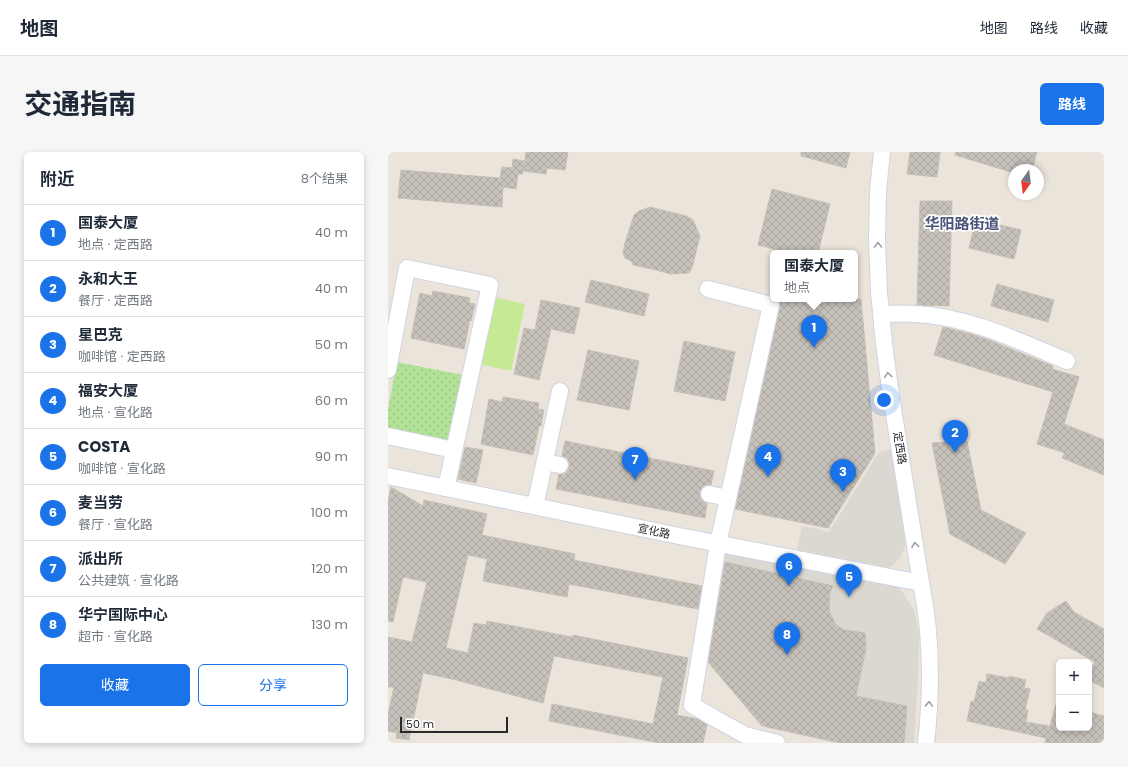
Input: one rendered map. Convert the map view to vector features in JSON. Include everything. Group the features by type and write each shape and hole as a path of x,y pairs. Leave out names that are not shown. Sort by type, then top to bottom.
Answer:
{"street":[{"name":"定西路","path":"882,152 878,191 877,240 879,292 891,396 926,606 930,672 926,743"},
{"path":"388,370 407,268 490,285 446,488"},
{"path":"708,289 771,305 718,544 692,705 716,720 745,735 777,743"},
{"path":"881,314 916,314 960,321 1022,342 1067,361"},
{"path":"536,506 560,391"},
{"path":"388,436 454,450"},
{"path":"545,462 560,465"},
{"name":"宣化路","path":"388,476 718,544 921,583"},
{"path":"709,494 728,498"}],"green space":[{"path":"493,297 525,304 511,371 478,364"},
{"path":"397,362 463,375 448,440 388,428 388,409"}],"shaded area":[{"path":"892,449 905,542 904,550 899,559 892,566 875,568 796,554 802,526 829,532 879,452"},
{"path":"725,551 899,587 914,610 919,635 914,743 904,743 907,706 856,696 866,648 865,634 844,630 836,625 830,613 829,607 832,586 725,562 723,559"}],"building":[{"path":"526,152 568,152 565,170 547,168 546,174 523,171 523,174 518,174 516,189 503,187 502,207 398,198 401,170 500,178 502,167 512,168 513,159 525,161"},
{"path":"801,152 850,152 846,168 801,156"},
{"path":"910,152 940,152 937,177 907,174"},
{"path":"956,152 1037,152 1034,164 1008,164 1008,171 955,155"},
{"path":"772,189 830,204 819,250 777,250 758,245"},
{"path":"920,201 952,201 949,306 917,305"},
{"path":"650,207 686,216 693,220 700,236 692,268 689,273 671,274 633,265 633,262 625,258 623,252 634,215 639,211"},
{"path":"976,219 1021,230 1014,259 969,248"},
{"path":"591,280 649,294 644,316 585,302"},
{"path":"997,284 1054,300 1048,322 991,306"},
{"path":"433,291 470,298 469,303 475,304 464,349 411,338 420,293 432,296"},
{"path":"858,299 861,299 875,453 828,528 735,509 780,307 779,302 858,302"},
{"path":"541,300 580,308 574,334 551,329 539,380 514,374 524,328 535,330"},
{"path":"943,327 989,340 1053,366 1052,369 1079,377 1064,424 1104,440 1104,475 1062,458 1065,453 1037,444 1053,392 934,355"},
{"path":"684,341 735,352 725,401 674,391"},
{"path":"588,350 639,361 629,410 577,400"},
{"path":"503,397 539,403 538,409 544,410 533,455 481,444 489,399 502,402"},
{"path":"565,441 714,471 711,485 702,487 700,492 702,501 707,503 705,518 556,489 559,474 567,472 569,467 567,458 562,456"},
{"path":"967,441 981,510 1026,533 1005,564 950,534 932,443"},
{"path":"465,447 483,450 476,483 458,479"},
{"path":"391,487 423,506 424,500 487,514 482,535 575,554 574,560 702,586 698,609 569,584 567,597 483,581 487,559 468,555 446,648 468,653 474,623 486,625 487,621 572,637 573,635 688,658 677,715 698,719 707,725 703,743 659,743 549,721 552,704 653,724 663,677 554,656 543,703 452,679 423,673 409,740 396,738 397,733 388,731 388,714 394,687 388,687 388,637 412,642 427,582 403,577 393,622 388,621 388,502"},
{"path":"725,562 833,586 830,592 829,607 830,613 836,625 844,630 865,633 866,648 856,696 907,706 904,743 840,743 762,726 708,662"},
{"path":"1066,601 1074,612 1104,629 1104,688 1092,682 1092,668 1095,662 1092,659 1037,629 1047,613"},
{"path":"987,674 1009,678 1009,676 1026,680 1024,688 1030,689 1025,710 1028,710 1026,722 1050,726 1056,704 1056,731 1092,731 1092,713 1104,716 1104,743 1045,743 1046,738 967,721 971,701 974,702 979,681 986,683"}],"place":[{"name":"国泰大厦","path":"814,348"},
{"name":"永和大王","path":"955,453"},
{"name":"福安大厦","path":"768,477"},
{"name":"派出所","path":"635,480"},
{"name":"星巴克","path":"843,492"},
{"name":"麦当劳","path":"789,586"},
{"name":"COSTA","path":"849,597"},
{"name":"华宁国际中心","path":"787,655"}],"district":[{"name":"华阳路街道","path":"962,224"}]}
